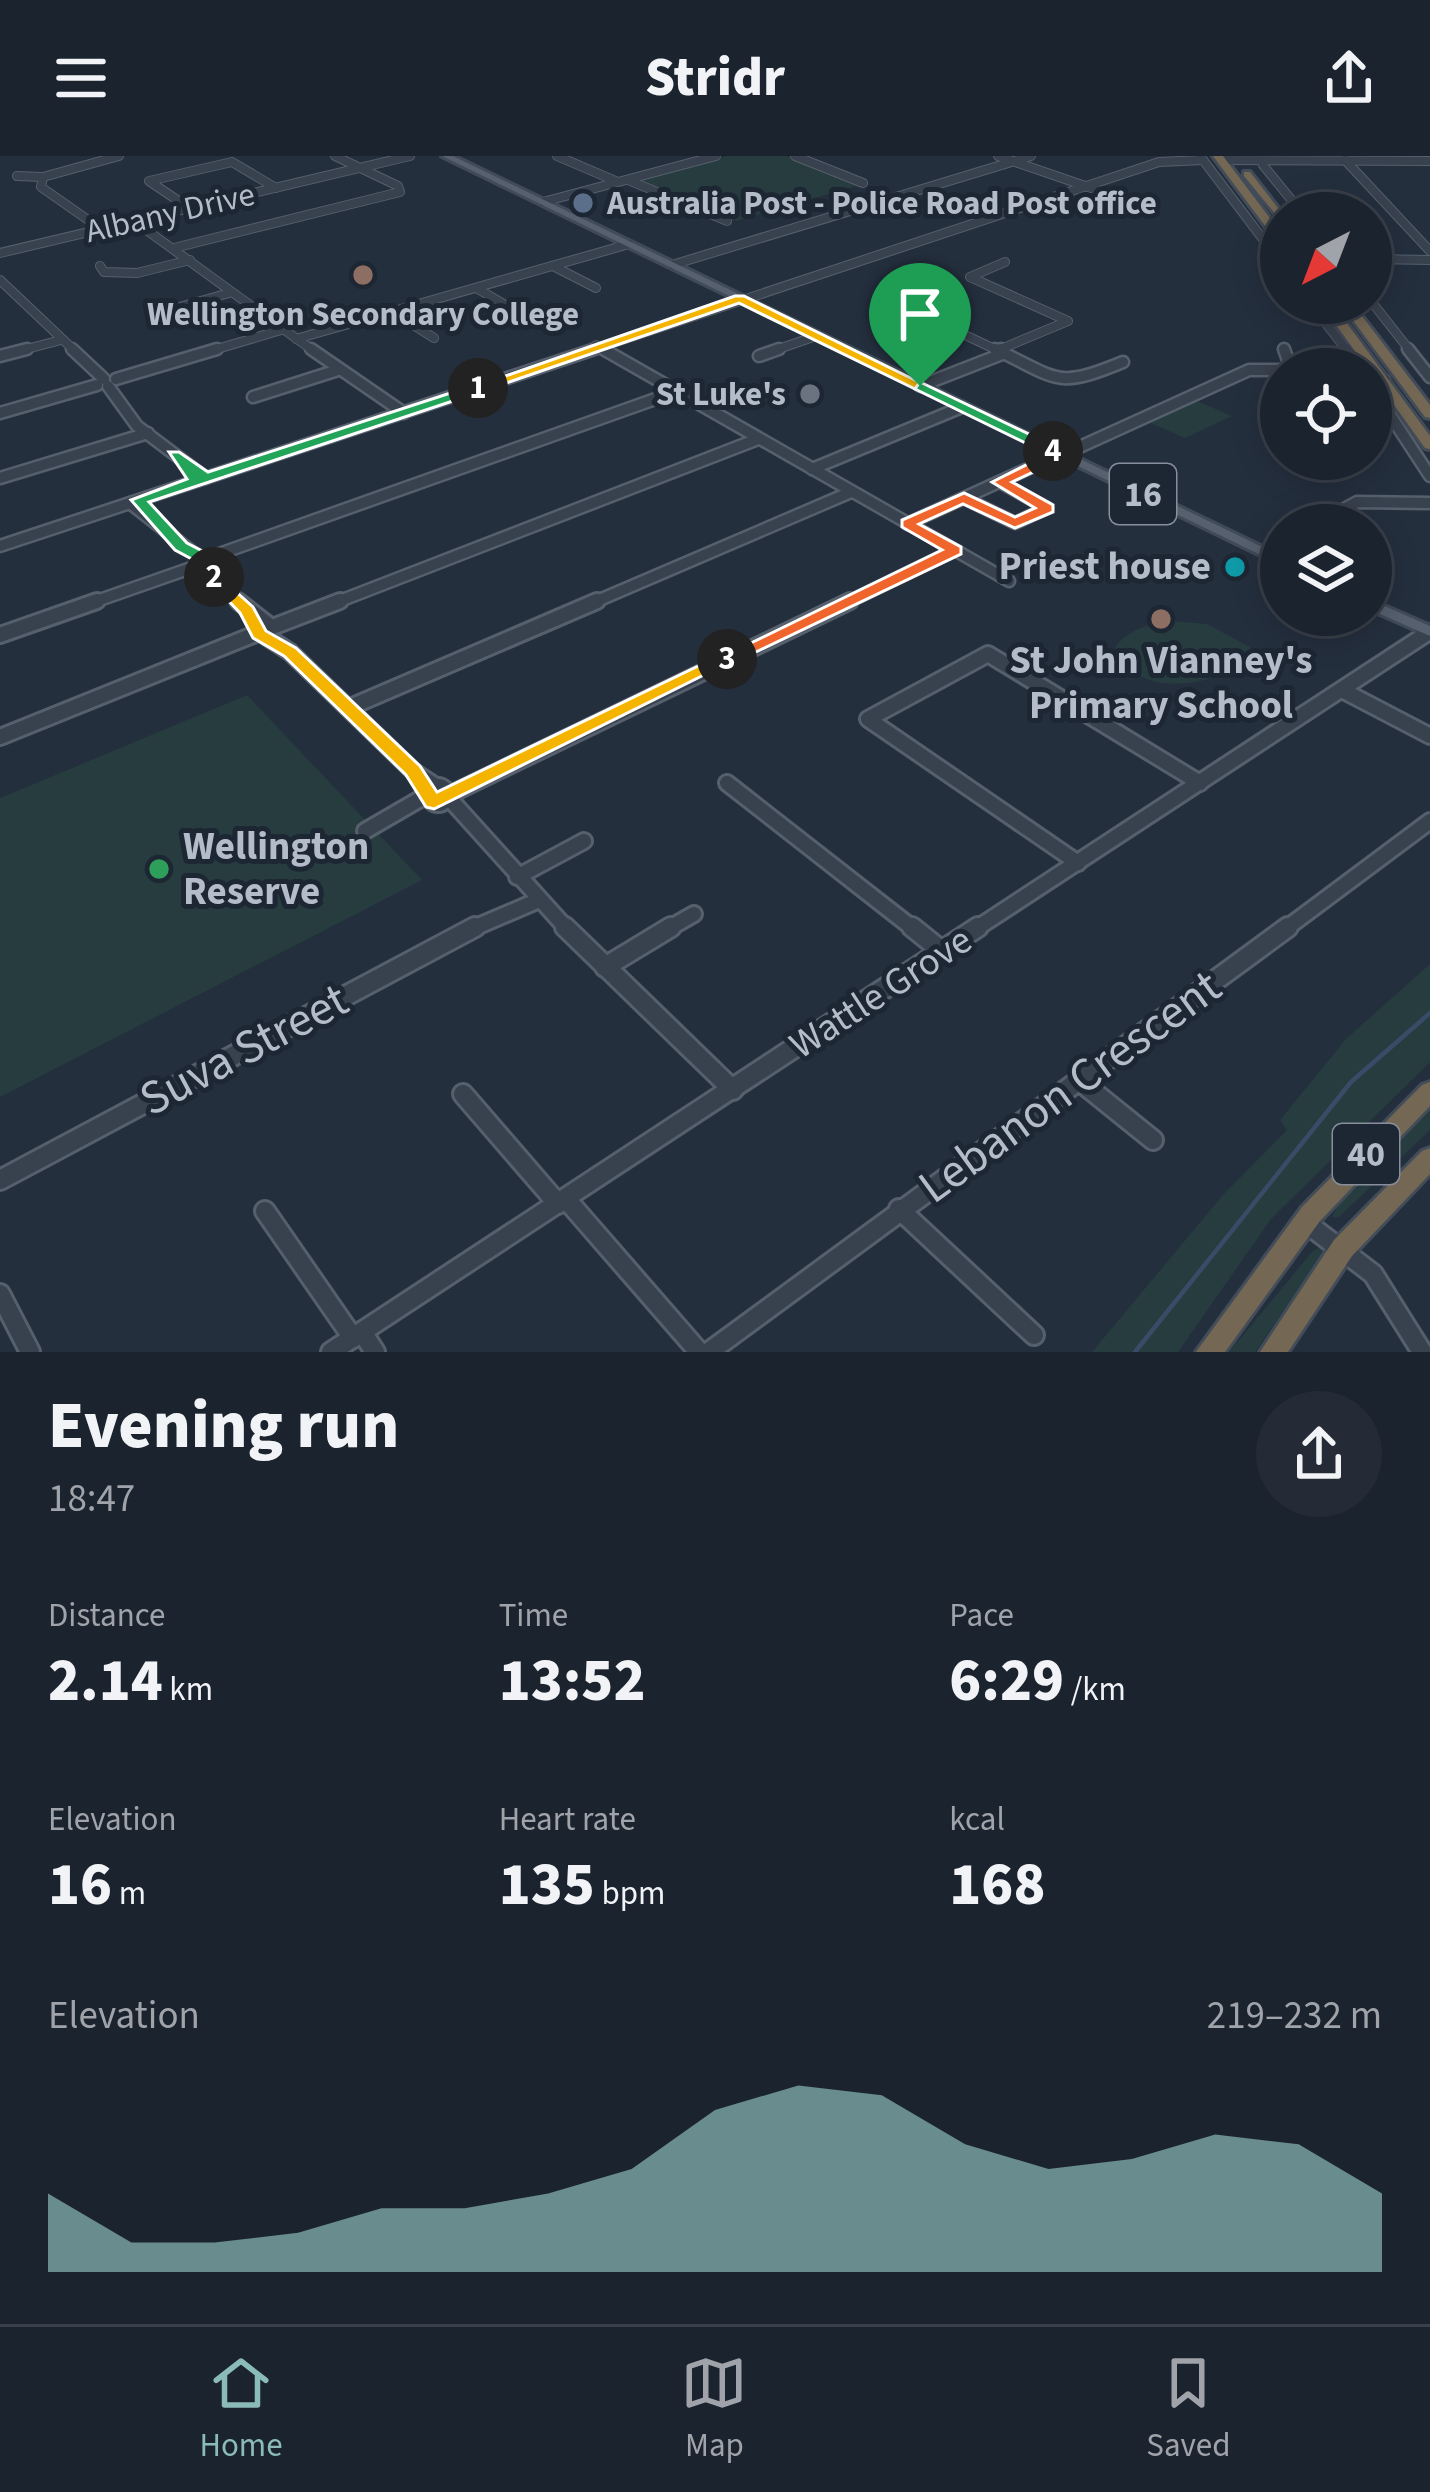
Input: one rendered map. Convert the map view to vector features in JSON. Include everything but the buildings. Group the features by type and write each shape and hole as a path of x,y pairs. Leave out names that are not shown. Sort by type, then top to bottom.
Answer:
{"highway":[{"path":"1230,160 1238,182 1260,212"},
{"path":"1230,160 1260,194"},
{"path":"1341,324 1359,348"},
{"path":"1362,324 1430,414"},
{"path":"1392,394 1430,445"},
{"name":"40","path":"1209,1352 1305,1222 1430,1091"},
{"name":"40","path":"1273,1352 1343,1248 1430,1158"}],"main road":[{"name":"16","path":"446,156 749,298 816,336 1260,551"},
{"path":"1392,614 1430,632"}],"street":[{"path":"17,176 43,177 118,156"},
{"path":"174,248 401,190 335,156"},
{"name":"Albany Drive","path":"1,251 410,156"},
{"path":"557,156 727,221"},
{"path":"668,156 687,164"},
{"path":"543,202 716,156"},
{"path":"795,156 863,182"},
{"path":"998,156 1123,200"},
{"path":"673,266 1031,156"},
{"path":"0,546 1160,162 1202,158 1260,235"},
{"path":"1343,158 1429,253"},
{"path":"1230,160 1429,158"},
{"path":"1230,160 1271,175"},
{"path":"189,208 149,181 232,162 276,188"},
{"path":"1264,165 1285,192"},
{"path":"1212,172 1238,182"},
{"path":"43,177 41,187 100,229"},
{"path":"134,221 400,414"},
{"path":"296,339 629,244"},
{"path":"1392,257 1429,253"},
{"path":"100,266 104,272 137,273 190,260"},
{"path":"920,386 1068,321 970,276 1005,262"},
{"path":"555,267 596,288"},
{"path":"0,280 44,317 106,382 112,399 202,479"},
{"path":"478,290 517,312"},
{"path":"151,315 229,293"},
{"path":"895,302 1067,382 1123,362"},
{"path":"396,314 434,338"},
{"path":"1325,324 1344,348"},
{"path":"1389,324 1430,377"},
{"path":"0,413 281,330"},
{"path":"1331,332 1347,332"},
{"path":"759,356 816,336"},
{"path":"0,356 61,340"},
{"path":"594,346 1009,581"},
{"path":"253,397 338,370"},
{"path":"907,524 1249,370 1260,370"},
{"path":"0,635 675,392"},
{"path":"812,470 962,407"},
{"path":"1392,418 1430,476"},
{"path":"0,478 148,433"},
{"path":"0,736 758,439"},
{"path":"964,498 1015,523 1047,508 1000,482"},
{"path":"348,708 851,492"},
{"path":"134,502 466,822 605,967 733,1090"},
{"path":"1353,504 1430,503"},
{"path":"365,831 955,550"},
{"name":"Wattle Grove","path":"332,1352 1430,632"},
{"path":"1078,863 868,719 988,654 1200,784"},
{"path":"1342,690 1430,736"},
{"path":"727,783 943,952"},
{"name":"Lebanon Crescent","path":"709,1352 1430,821"},
{"path":"517,877 584,841"},
{"name":"Suva Street","path":"0,1180 534,895"},
{"path":"605,967 694,914"},
{"path":"1081,1082 1153,1140"},
{"path":"463,1094 699,1352"},
{"path":"899,1209 1034,1336"},
{"path":"265,1211 357,1335 375,1352"},
{"path":"1305,1222 1380,1282 1422,1352"},
{"path":"0,1294 29,1352"}],"green space":[{"path":"727,156 787,156 859,185 736,221 637,180"},
{"path":"1192,399 1232,416 1185,438 1144,420"},
{"path":"1171,621 1207,624 1250,647 1251,655 1218,675 1178,684 1141,676 1126,665 1115,648 1126,636"},
{"name":"Wellington Reserve","path":"247,695 422,880 0,1097 0,798"},
{"path":"1430,964 1430,1062 1271,1219 1178,1352 1092,1352 1222,1196 1287,1130 1280,1120 1346,1039"},
{"path":"1430,1108 1430,1130 1339,1217 1332,1217 1342,1198"},
{"path":"1326,1249 1255,1352 1229,1352 1313,1251"}],"waterway":[{"path":"1135,1352 1351,1082 1430,1013"}],"place":[{"name":"Australia Post - Police Road Post office","path":"583,203"},
{"name":"Wellington Secondary College","path":"363,275"},
{"name":"St Luke's","path":"810,394"},
{"name":"Priest house","path":"1235,567"},
{"name":"St John Vianney's Primary School","path":"1161,619"},
{"name":"Wellington Reserve","path":"159,869"}],"route":[{"path":"740,298 920,386 1060,454 1000,482 1047,508 1015,523 964,498 907,524 955,550 478,778 438,802 426,797 413,771 290,652 259,634 247,610 216,581 208,561 181,547 139,500 197,481 174,455 206,478 740,298"}]}
